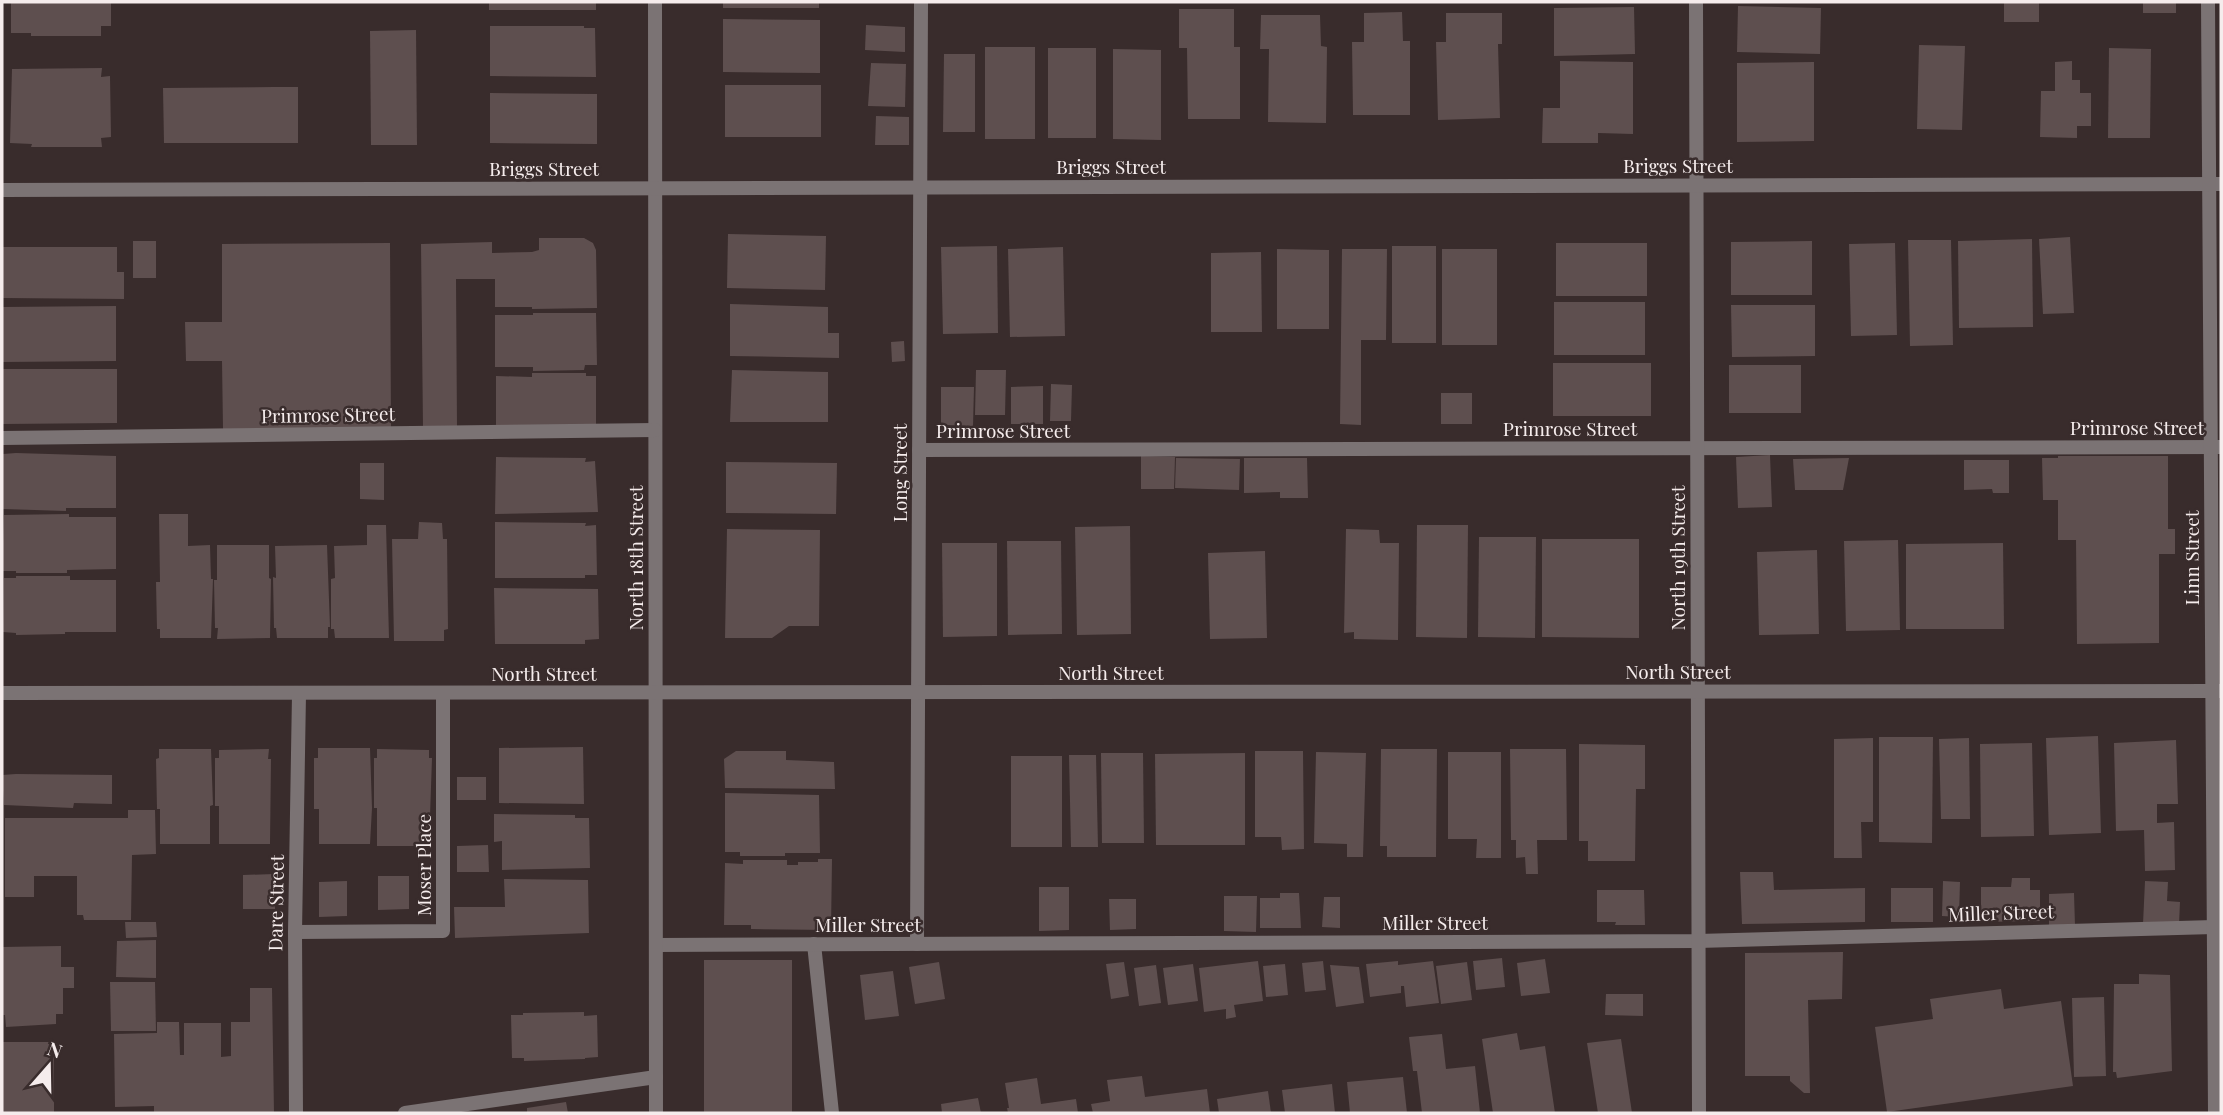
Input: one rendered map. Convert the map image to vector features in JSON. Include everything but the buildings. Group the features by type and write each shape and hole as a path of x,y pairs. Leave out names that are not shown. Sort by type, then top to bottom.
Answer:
{"street":[{"name":"North 18th Street","path":"655,2 656,1113"},
{"name":"Long Street","path":"917,944 921,2"},
{"name":"North 19th Street","path":"1696,2 1699,1113"},
{"name":"Linn Street","path":"2208,2 2215,184 2216,1113"},
{"name":"Briggs Street","path":"2,190 2215,184"},
{"name":"Primrose Street","path":"2,438 655,430"},
{"name":"Primrose Street","path":"919,450 2216,447"},
{"name":"North Street","path":"2,694 2217,691"},
{"name":"Dare Street","path":"296,1113 295,932 299,694"},
{"name":"Moser Place","path":"295,932 443,931 443,694"},
{"name":"Miller Street","path":"656,945 1698,941 2214,927"},
{"path":"814,944 832,1113"},
{"path":"405,1113 656,1077"}]}
